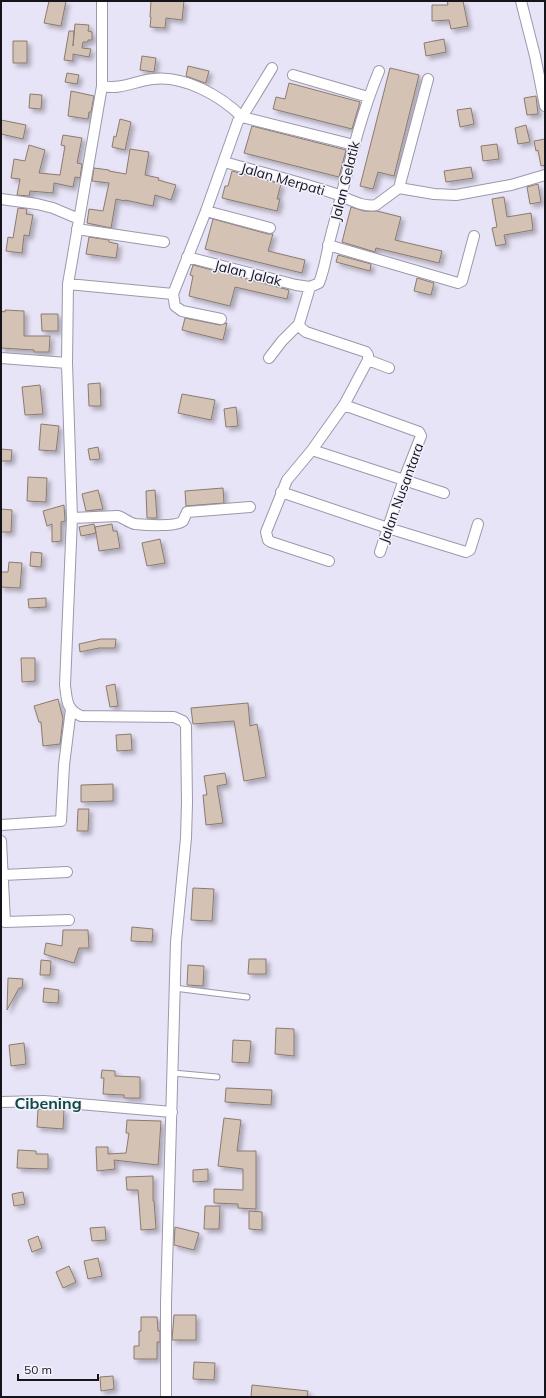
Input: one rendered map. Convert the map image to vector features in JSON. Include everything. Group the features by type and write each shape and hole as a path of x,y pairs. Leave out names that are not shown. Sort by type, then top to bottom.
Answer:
{"street":[{"path":"102,1 102,86 68,284 67,363 72,518 65,685 67,701 71,709 76,714 87,717 174,717 180,719 185,724 188,802 176,942 174,988 166,1303 166,1397"},
{"path":"521,1 535,56 545,106"},
{"path":"222,319 182,311 175,306 173,294 206,211 238,121 242,117 272,68"},
{"name":"Jalan Gelatik","path":"310,287 319,283 354,144 368,97 379,72"},
{"path":"294,75 368,97"},
{"path":"102,86 120,87 153,79 164,79 179,82 194,86 215,96 242,117 354,144"},
{"path":"428,79 399,188 434,194 456,195 511,185 545,175"},
{"name":"Jalan Merpati","path":"224,162 373,206 399,188"},
{"path":"1,199 37,204 53,208 78,224 164,242"},
{"path":"206,211 270,228"},
{"path":"328,245 458,283 462,281 474,236"},
{"name":"Jalan Jalak","path":"187,257 296,285 310,287"},
{"path":"68,284 173,294"},
{"path":"269,358 282,341 299,324 310,287"},
{"path":"299,324 306,332 366,352 368,355 368,360 344,405 312,450 287,480 266,532 268,540 279,545 330,561"},
{"path":"1,358 67,363"},
{"path":"368,360 389,368"},
{"name":"Jalan Nusantara","path":"344,405 419,432 420,435 380,552"},
{"path":"312,450 444,492"},
{"path":"281,492 388,528 466,552 470,550 478,524"},
{"path":"72,518 118,516 134,524 176,525 183,521 187,512 250,507"},
{"path":"1,825 61,821 64,765 71,709"},
{"path":"1,841 5,922 68,920"},
{"path":"3,875 67,872"},
{"path":"1,1102 44,1101 172,1112"}],"lane":[{"path":"174,988 247,997"},
{"path":"173,1073 217,1077"}],"building":[{"path":"49,1 66,1 61,26 44,23"},
{"path":"151,1 184,1 182,20 166,18 165,28 150,27"},
{"path":"447,1 463,1 468,26 451,29 449,20 432,21 432,5 448,5"},
{"path":"75,24 89,25 88,31 92,32 92,40 83,42 82,48 91,49 89,57 73,54 73,61 64,60 69,31 74,31 73,46"},
{"path":"444,39 446,52 426,56 424,43"},
{"path":"13,41 27,41 27,63 13,63"},
{"path":"142,56 156,58 154,72 140,70"},
{"path":"188,66 209,71 206,82 205,83 186,76"},
{"path":"390,68 419,75 394,176 378,172 373,189 360,186"},
{"path":"67,73 79,75 77,84 65,82"},
{"path":"289,83 360,102 352,129 273,109 276,97 285,99"},
{"path":"71,91 94,96 88,119 68,116"},
{"path":"30,94 42,95 41,109 29,108"},
{"path":"536,96 538,114 527,115 524,98"},
{"path":"471,108 474,124 460,127 457,110"},
{"path":"120,119 131,122 125,150 112,147"},
{"path":"1,120 26,125 23,139 1,134"},
{"path":"526,125 530,142 518,144 515,128"},
{"path":"252,126 346,150 339,177 244,153"},
{"path":"63,135 82,138 77,163 82,164 80,178 75,177 73,187 54,183 53,193 30,191 29,196 17,195 20,179 11,178 14,159 25,161 29,145 45,150 39,173 60,175 65,146 61,145"},
{"path":"545,139 545,165 541,166 538,150 536,151 534,141"},
{"path":"497,144 499,159 483,161 481,146"},
{"path":"130,149 149,152 145,175 159,178 158,180 176,185 171,200 155,195 153,206 116,199 111,228 87,223 89,209 103,211 109,183 92,181 94,168 126,174"},
{"path":"471,167 473,178 446,182 444,171"},
{"path":"232,171 281,184 277,199 280,199 277,211 222,198 225,186 228,186"},
{"path":"538,184 541,202 530,204 527,187"},
{"path":"504,197 507,217 531,213 533,230 504,235 506,244 496,246 492,228 497,227 492,199"},
{"path":"351,207 364,211 377,211 401,217 395,240 442,251 439,263 376,248 375,252 342,242"},
{"path":"18,208 27,209 26,214 33,215 29,236 24,235 22,253 6,251 8,237 13,238"},
{"path":"213,219 268,234 273,234 268,251 305,260 302,273 205,249"},
{"path":"89,237 109,240 109,242 118,244 116,258 86,254"},
{"path":"338,255 371,264 370,271 336,262"},
{"path":"193,265 289,290 287,299 235,287 230,306 189,296 193,276 190,275"},
{"path":"417,278 434,283 431,295 414,291"},
{"path":"5,310 24,311 24,336 50,336 49,352 34,352 34,350 1,348 1,311 5,312"},
{"path":"41,314 58,314 58,331 42,331"},
{"path":"185,318 220,325 227,323 223,340 182,330"},
{"path":"100,383 101,406 89,406 88,384"},
{"path":"40,385 43,414 25,415 22,387"},
{"path":"182,394 215,400 211,420 178,413"},
{"path":"236,407 238,426 226,427 224,409"},
{"path":"41,424 59,426 56,451 39,450"},
{"path":"98,447 100,459 90,460 88,449"},
{"path":"1,449 12,450 11,461 1,461"},
{"path":"28,477 47,478 46,502 27,501"},
{"path":"223,488 224,503 186,506 185,491"},
{"path":"98,490 103,509 86,511 82,494"},
{"path":"155,490 157,518 147,518 146,491"},
{"path":"64,505 65,521 61,522 61,541 52,542 52,524 47,526 43,511"},
{"path":"1,509 12,510 11,532 1,532"},
{"path":"94,524 96,533 81,536 79,527"},
{"path":"112,524 113,531 117,531 120,548 99,551 95,527"},
{"path":"160,539 165,563 147,566 142,543"},
{"path":"31,552 42,553 41,567 30,566"},
{"path":"9,562 22,563 20,588 1,587 1,572 8,572"},
{"path":"46,598 46,607 29,608 28,599"},
{"path":"101,639 116,639 115,648 99,648 80,652 79,644"},
{"path":"21,658 35,658 35,681 22,682"},
{"path":"115,684 118,706 110,707 106,686"},
{"path":"58,699 63,719 60,744 43,746 41,722 39,722 34,706"},
{"path":"248,703 250,726 257,724 266,777 244,781 234,721 193,724 191,708"},
{"path":"131,734 132,750 117,751 116,735"},
{"path":"225,773 227,784 217,786 223,823 206,825 203,795 207,795 204,776"},
{"path":"113,784 113,801 81,802 81,785"},
{"path":"78,809 89,809 88,831 77,831"},
{"path":"193,888 214,889 212,921 191,920"},
{"path":"132,927 153,929 152,942 131,941"},
{"path":"63,930 88,930 89,948 79,948 74,963 44,954 46,943 62,946"},
{"path":"249,959 266,959 266,974 248,974"},
{"path":"41,960 51,961 50,975 40,975"},
{"path":"188,965 204,966 203,986 187,985"},
{"path":"8,978 23,979 22,988 19,988 7,1010"},
{"path":"44,988 59,990 58,1003 43,1002"},
{"path":"276,1028 294,1029 294,1056 275,1054"},
{"path":"233,1040 251,1041 249,1063 232,1062"},
{"path":"24,1043 26,1064 11,1066 9,1045"},
{"path":"102,1070 115,1071 115,1076 140,1077 140,1098 124,1098 124,1095 103,1094 104,1078 101,1078"},
{"path":"226,1088 272,1090 271,1105 225,1102"},
{"path":"38,1109 64,1110 63,1129 37,1127"},
{"path":"224,1118 241,1120 237,1151 256,1151 256,1209 238,1208 238,1204 214,1203 214,1189 243,1190 243,1169 218,1166"},
{"path":"127,1120 161,1121 158,1165 114,1160 115,1169 97,1171 96,1147 108,1147 108,1154 126,1153 129,1133 126,1133"},
{"path":"18,1150 36,1151 36,1154 48,1154 48,1169 17,1168"},
{"path":"208,1169 208,1181 193,1182 193,1170"},
{"path":"153,1176 153,1201 156,1229 141,1230 138,1190 127,1190 126,1177"},
{"path":"23,1192 25,1204 14,1206 12,1194"},
{"path":"205,1206 220,1206 219,1229 204,1229"},
{"path":"249,1211 262,1212 262,1230 249,1229"},
{"path":"105,1227 106,1240 92,1241 90,1228"},
{"path":"175,1227 199,1233 194,1250 174,1245"},
{"path":"38,1236 42,1248 32,1252 28,1240"},
{"path":"98,1258 102,1276 88,1279 84,1261"},
{"path":"69,1266 76,1282 63,1288 56,1272"},
{"path":"174,1315 196,1315 196,1340 172,1340"},
{"path":"141,1317 157,1317 158,1331 160,1331 160,1342 157,1342 157,1359 134,1359 134,1346 139,1346"},
{"path":"194,1362 215,1363 214,1380 193,1379"},
{"path":"113,1376 114,1389 101,1391 100,1377"},
{"path":"252,1385 308,1391 307,1397 251,1397"}],"district":[{"name":"Cibening","path":"48,1103"}]}
